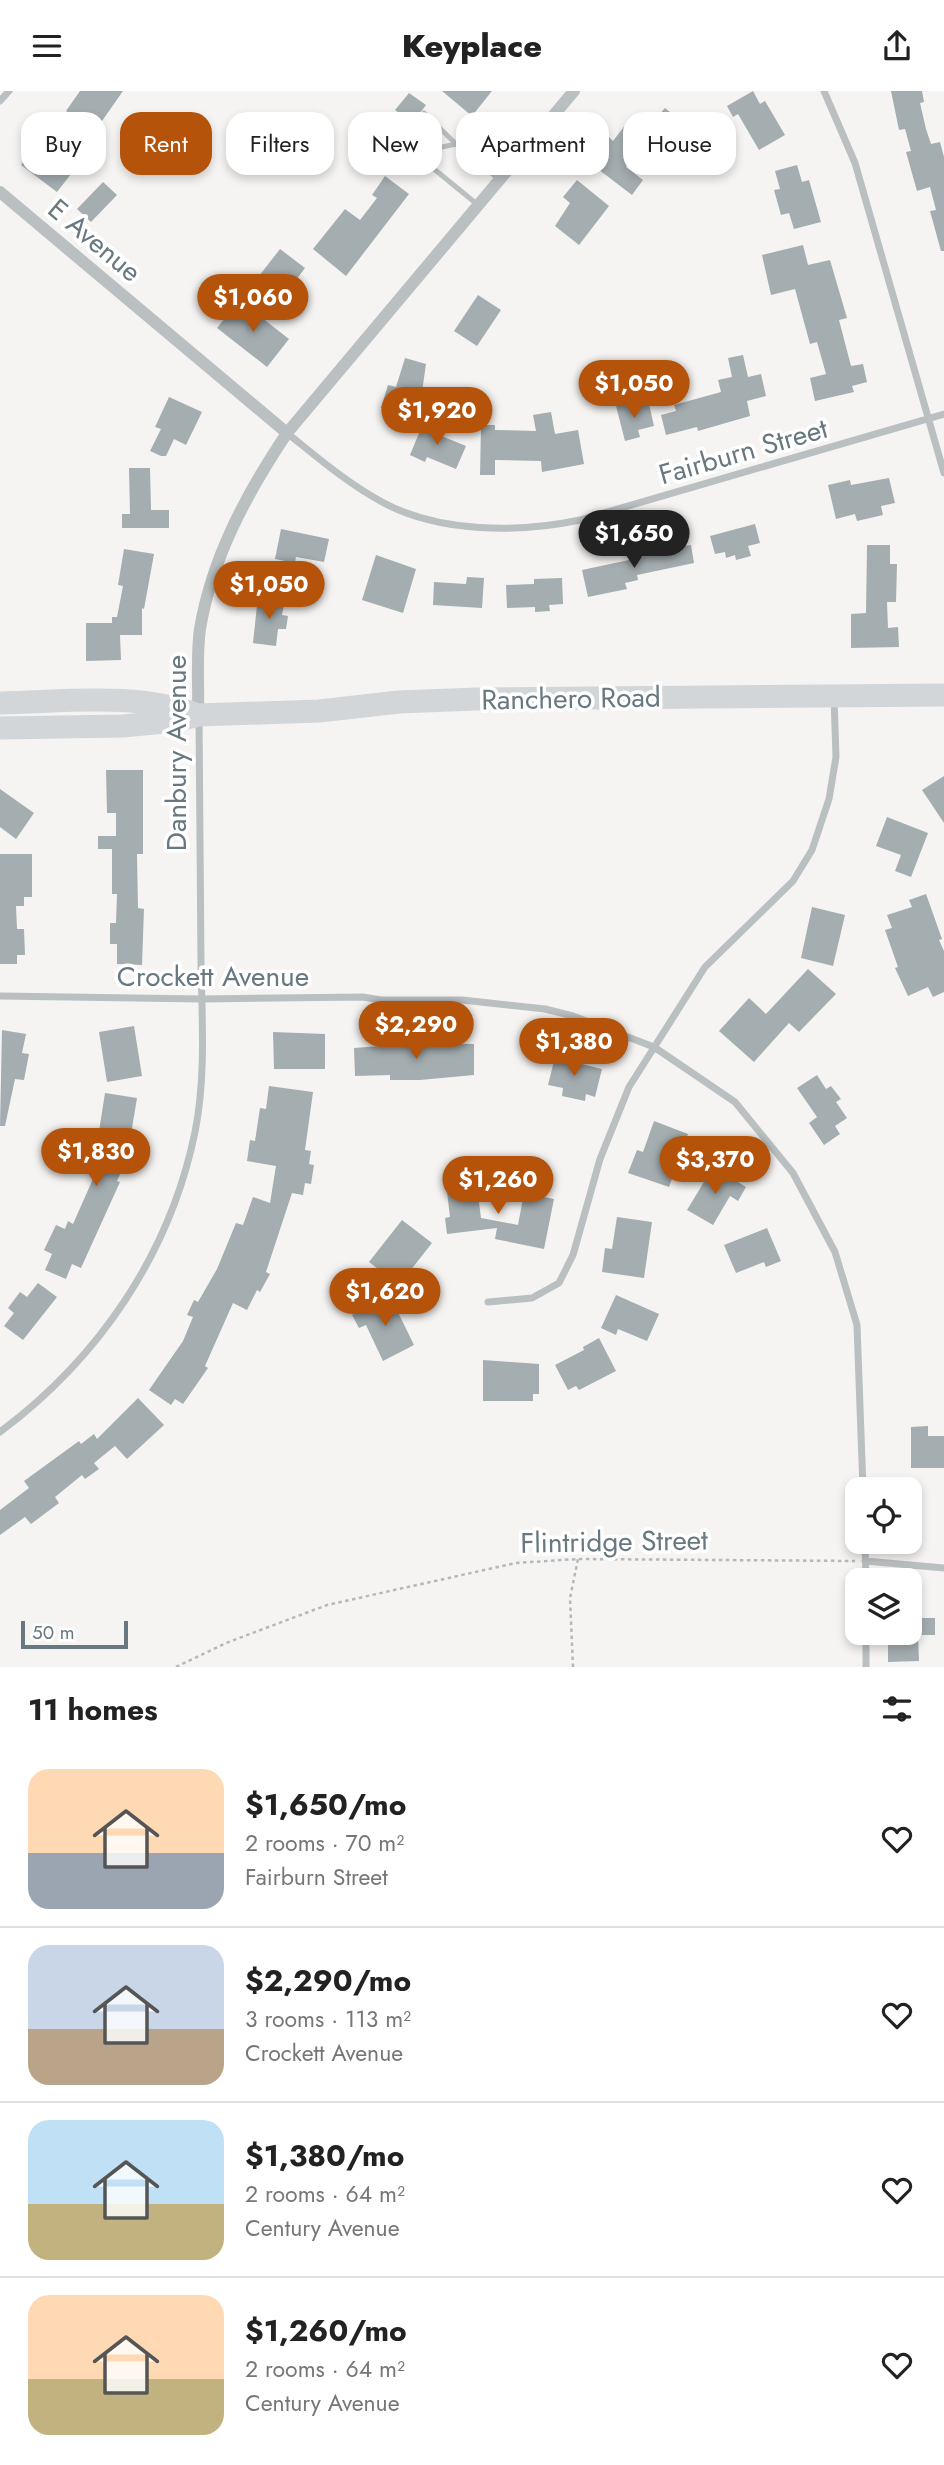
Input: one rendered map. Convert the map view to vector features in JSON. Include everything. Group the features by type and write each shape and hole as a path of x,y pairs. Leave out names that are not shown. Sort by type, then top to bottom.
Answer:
{"main road":[{"name":"Ranchero Road","path":"0,728 123,726 175,721 198,715 319,711 399,702 476,699 944,695"},
{"name":"Ranchero Road","path":"0,703 123,701 176,706 198,715"}],"street":[{"path":"0,101 9,91"},
{"name":"Danbury Avenue","path":"0,1432 67,1375 103,1335 155,1250 179,1193 195,1130 202,1062 198,715 200,629 221,551 254,482 286,433 574,91"},
{"path":"824,91 855,163 944,473"},
{"name":"E Avenue","path":"0,192 286,433"},
{"name":"Fairburn Street","path":"286,433 349,482 384,503 453,524 519,529 580,520 944,414"},
{"path":"488,1302 532,1298 559,1283 573,1255 600,1159 629,1087 705,967 793,881 812,850 829,799 835,757 834,695"},
{"name":"Crockett Avenue","path":"0,996 202,999 363,997 381,1000 476,1002 545,1009 573,1016 654,1047 735,1102 793,1173 835,1252 858,1325 863,1477"},
{"path":"865,1554 865,1568"},
{"path":"865,1561 944,1568"},
{"path":"866,1645 866,1667"}],"lane":[{"path":"442,130 456,144"},
{"path":"456,144 433,149 430,159 434,169 478,205"},
{"path":"494,175 500,180"}],"path":[{"name":"Flintridge Street","path":"176,1667 226,1643 327,1605 516,1563 578,1559 865,1561"},
{"path":"573,1667 570,1598 578,1559"}],"building":[{"path":"80,91 123,91 106,115 106,112 66,111"},
{"path":"442,91 492,91 475,112 467,112"},
{"path":"753,91 760,104 765,101 785,135 759,150 738,114 730,112 727,106"},
{"path":"891,91 922,91 924,102 920,103 931,144 940,142 944,157 944,251 941,251 930,211 936,210 930,187 917,191 906,152 911,151 905,129 899,130"},
{"path":"409,93 426,105 421,112 395,110"},
{"path":"623,128 623,175 636,175 643,180 632,195 606,175 609,175 609,137 613,141"},
{"path":"797,165 802,182 809,180 821,222 794,229 789,213 781,215 774,190 780,189 775,171"},
{"path":"34,175 70,175 57,192"},
{"path":"385,176 409,194 346,276 313,249 345,209 360,220 377,198 372,195"},
{"path":"577,180 609,206 579,245 555,226 570,203 563,197"},
{"path":"103,182 117,195 91,222 77,209"},
{"path":"803,245 808,265 830,260 847,318 839,320 851,366 863,364 867,382 852,386 854,392 815,401 810,378 826,374 817,342 810,344 795,289 771,295 762,255"},
{"path":"280,249 305,268 293,284 298,288 290,299 259,276"},
{"path":"478,295 501,310 477,346 454,331"},
{"path":"239,300 289,339 267,367 217,328"},
{"path":"743,355 748,377 761,374 766,396 747,401 750,416 698,431 697,427 666,435 661,415 676,411 674,405 721,392 718,380 732,377 728,358"},
{"path":"405,358 426,364 422,392 414,389 406,415 381,408 388,385 396,387"},
{"path":"169,397 202,412 186,445 174,439 166,456 161,456 150,451 161,429 155,427"},
{"path":"630,403 631,408 649,404 654,426 638,430 640,437 625,441 616,406"},
{"path":"551,412 555,434 578,430 584,464 542,472 541,461 495,460 495,475 480,475 481,425 495,425 495,430 536,431 533,415"},
{"path":"424,421 437,427 434,433 466,446 456,469 427,457 425,462 410,455"},
{"path":"129,468 150,468 151,510 169,510 169,528 122,528 122,514 130,514"},
{"path":"889,478 895,503 881,506 883,515 857,521 855,514 836,519 828,485 850,480 851,485"},
{"path":"755,524 760,543 748,546 751,556 736,560 735,555 726,558 725,552 715,554 710,536"},
{"path":"281,529 329,539 324,562 296,557 295,563 275,559"},
{"path":"691,545 694,563 637,575 638,580 625,583 627,589 588,597 582,570 643,557 642,553"},
{"path":"867,545 890,545 890,564 897,564 896,602 887,602 888,628 898,627 899,647 851,648 851,614 866,613"},
{"path":"124,549 154,554 144,609 142,608 142,635 120,635 121,660 86,661 86,623 112,623 112,617 117,617 123,586 118,585"},
{"path":"376,555 416,569 403,613 362,600"},
{"path":"467,577 484,578 482,608 433,605 434,582 466,584"},
{"path":"562,578 563,604 549,605 550,611 535,612 535,607 507,608 506,585 534,584 534,579"},
{"path":"258,596 285,600 282,615 288,616 286,629 278,629 276,646 253,643"},
{"path":"106,770 143,770 143,854 137,854 138,908 144,909 142,965 117,964 117,944 110,944 110,923 116,923 117,894 112,894 112,849 98,849 98,836 116,836 116,813 107,813"},
{"path":"944,776 944,823 922,790"},
{"path":"0,789 34,813 16,839 0,827"},
{"path":"887,817 928,833 911,877 895,871 901,855 876,846"},
{"path":"0,854 32,854 32,897 24,897 24,906 16,906 17,929 24,929 25,955 17,955 17,964 0,964"},
{"path":"926,894 942,939 939,940 944,951 944,992 933,997 928,987 908,996 895,968 898,967 885,930 892,928 887,915 912,907 909,900"},
{"path":"812,907 845,915 833,966 801,958"},
{"path":"808,969 836,994 799,1032 789,1023 754,1062 719,1031 749,998 766,1014"},
{"path":"134,1026 142,1076 107,1082 99,1032"},
{"path":"2,1030 26,1034 22,1053 29,1054 24,1080 15,1079 5,1126 0,1126"},
{"path":"273,1032 325,1034 325,1069 274,1069"},
{"path":"420,1043 474,1044 474,1075 420,1080 390,1080 390,1075 355,1076 354,1048"},
{"path":"556,1053 575,1058 573,1062 602,1069 595,1097 586,1094 585,1101 562,1096 563,1088 548,1085"},
{"path":"817,1075 826,1089 831,1086 841,1099 836,1102 847,1118 835,1126 840,1134 824,1145 809,1123 817,1117 797,1088"},
{"path":"269,1086 313,1092 305,1150 311,1151 309,1164 314,1165 311,1184 305,1183 303,1195 292,1193 266,1272 270,1274 260,1292 257,1290 247,1310 233,1303 205,1366 208,1368 183,1404 175,1399 171,1405 149,1390 183,1341 193,1317 187,1315 194,1300 198,1302 217,1269 236,1223 243,1225 253,1197 270,1203 276,1166 247,1161 250,1140 255,1141 260,1108 266,1109"},
{"path":"105,1093 137,1098 127,1158 117,1181 120,1182 81,1268 72,1264 66,1279 45,1270 52,1254 44,1250 56,1225 65,1229 68,1221 73,1224 108,1145 97,1144"},
{"path":"654,1121 688,1134 669,1187 628,1173 637,1150 643,1152"},
{"path":"713,1167 746,1187 738,1201 730,1196 713,1225 687,1210"},
{"path":"476,1179 481,1218 518,1225 524,1193 554,1199 544,1249 495,1239 497,1228 447,1234 445,1218 450,1217 446,1183"},
{"path":"617,1217 652,1222 644,1278 602,1272 605,1248 612,1249"},
{"path":"402,1220 432,1243 399,1285 369,1262"},
{"path":"767,1228 781,1261 766,1267 764,1262 736,1273 724,1245"},
{"path":"38,1283 57,1297 23,1340 4,1326 14,1313 8,1308 20,1292 27,1297"},
{"path":"616,1295 659,1314 647,1341 618,1329 616,1335 601,1328"},
{"path":"390,1296 414,1345 383,1361 366,1325 359,1328 352,1315"},
{"path":"599,1338 616,1371 579,1390 576,1386 568,1390 555,1365 584,1350 583,1347"},
{"path":"483,1360 539,1364 539,1394 533,1394 533,1401 483,1401"},
{"path":"138,1398 164,1425 127,1459 115,1446 94,1463 99,1469 85,1479 82,1475 55,1497 59,1503 31,1524 25,1517 0,1535 0,1510 29,1488 24,1481 79,1441 81,1444 94,1434 97,1439"},
{"path":"928,1426 928,1436 944,1436 944,1468 911,1468 911,1427"},
{"path":"922,1618 935,1618 935,1635 922,1635"},
{"path":"888,1645 918,1645 919,1661 888,1662"}]}
